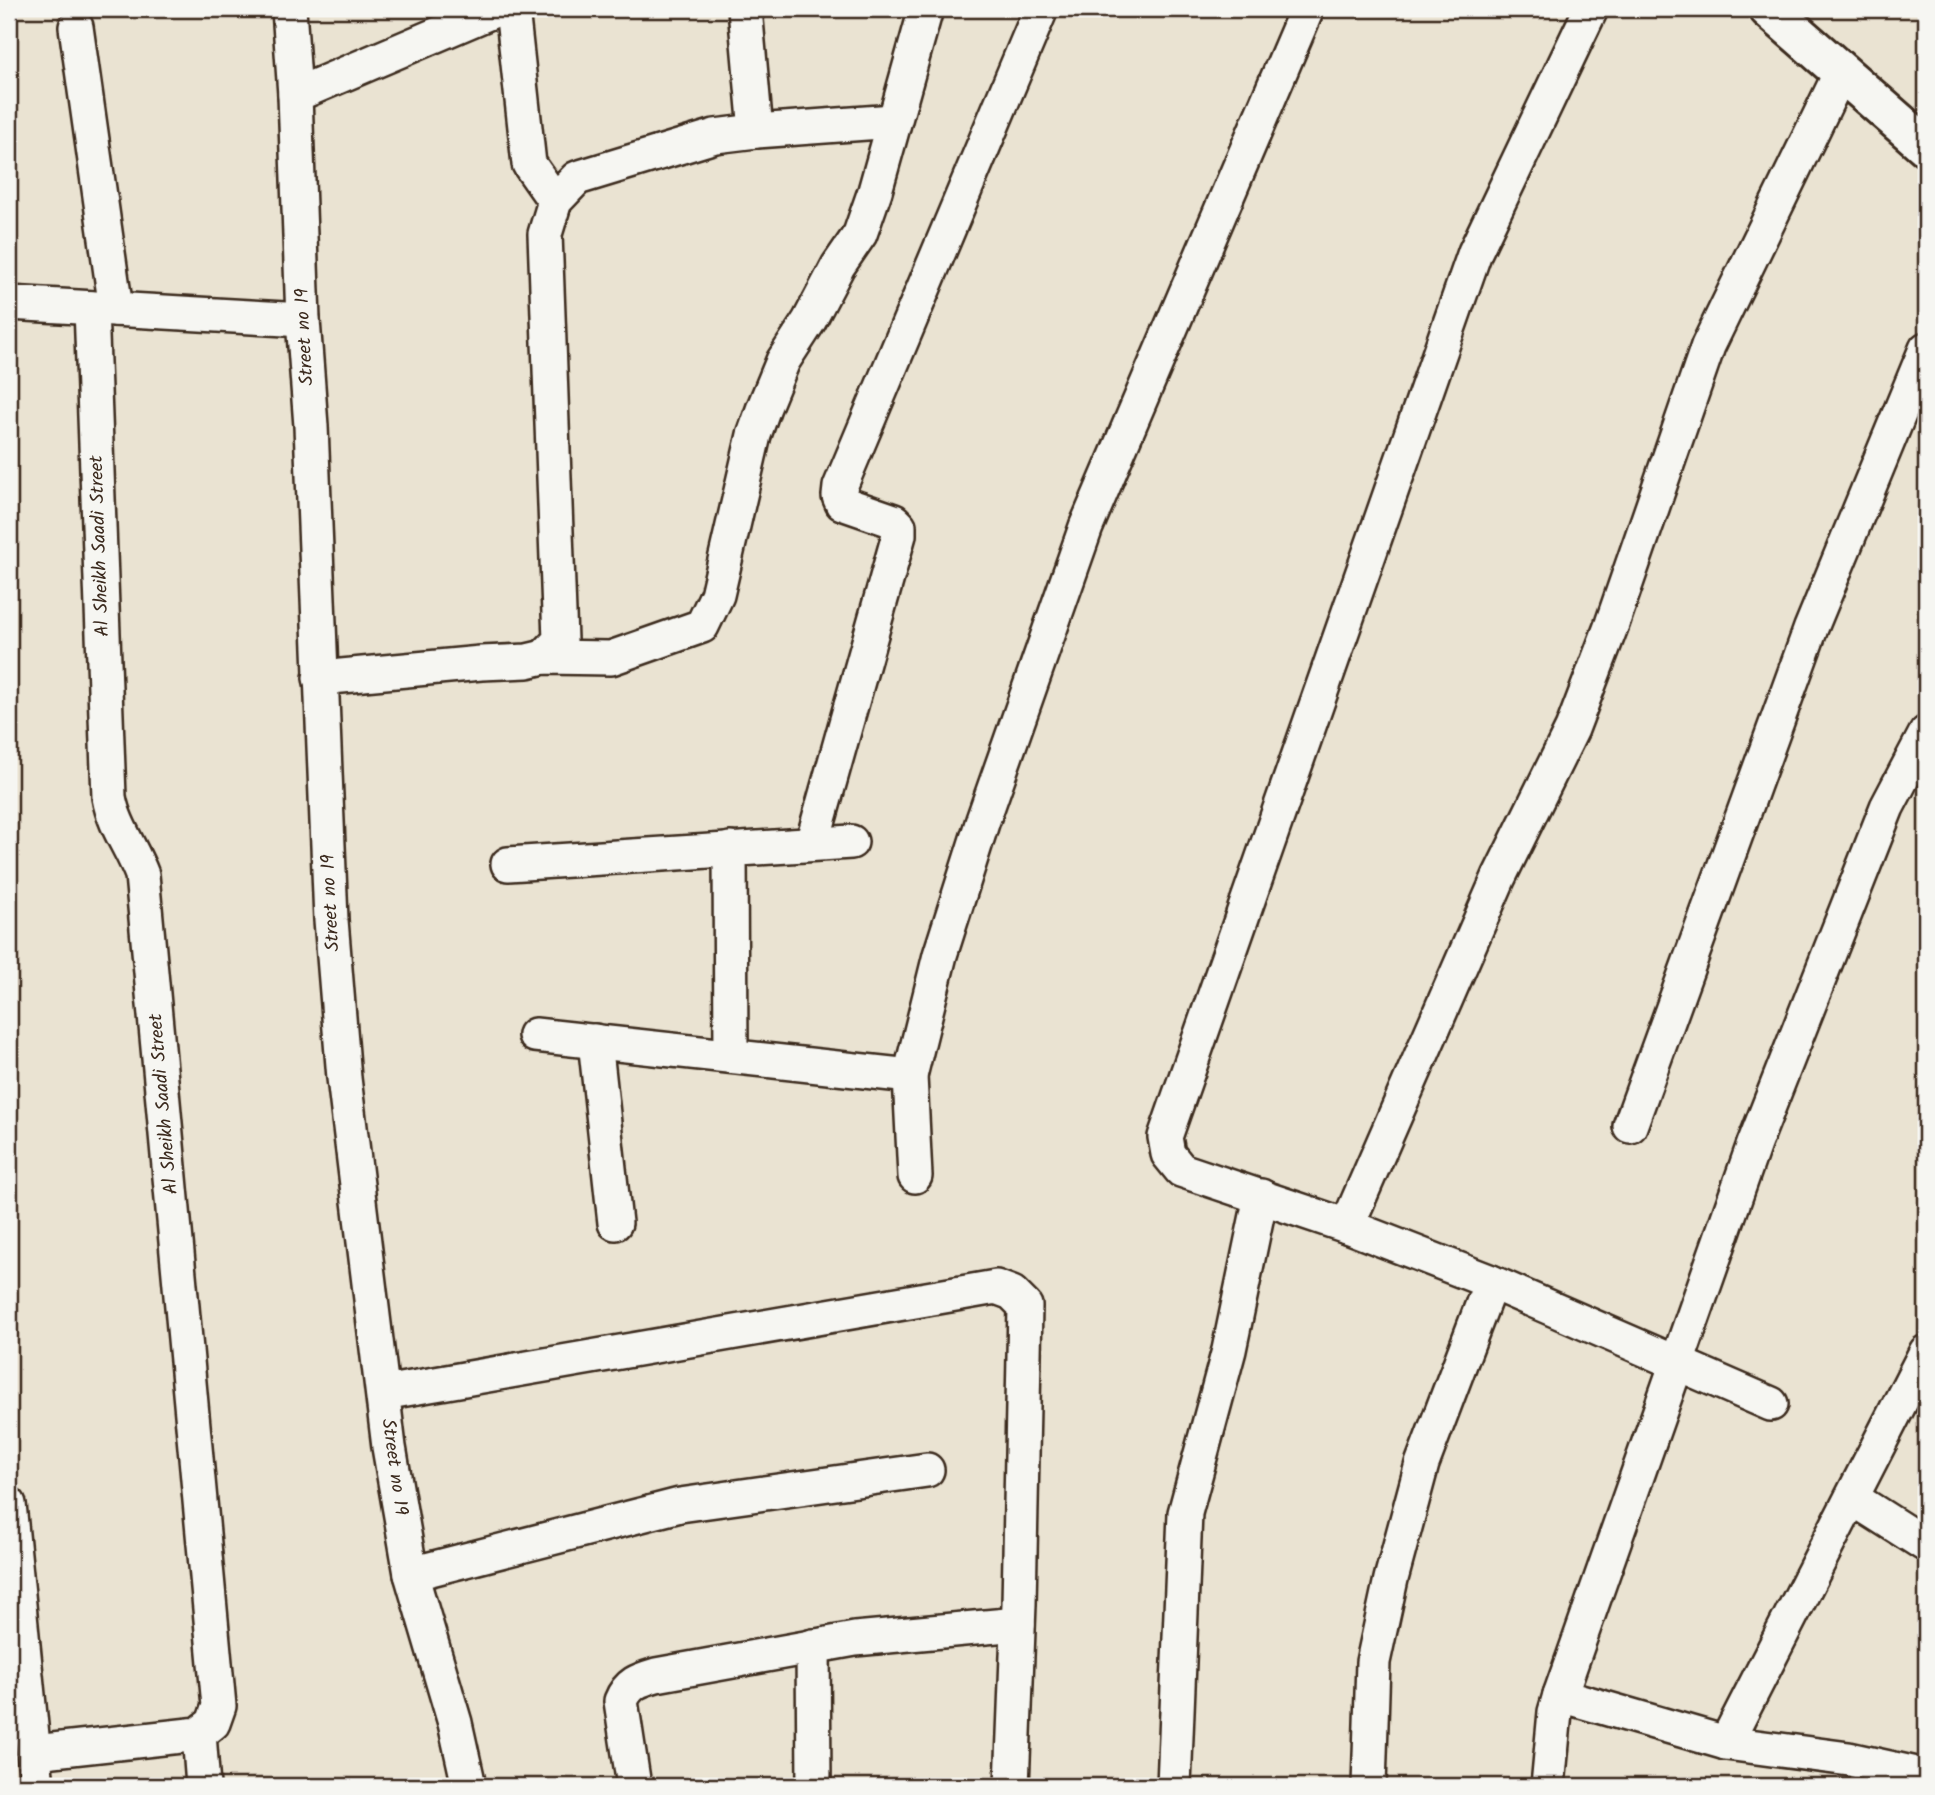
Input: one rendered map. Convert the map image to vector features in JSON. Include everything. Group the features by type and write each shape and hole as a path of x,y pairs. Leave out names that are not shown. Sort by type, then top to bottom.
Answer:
{"main road":[{"path":"1769,9 1926,146"}],"street":[{"name":"Street no 19","path":"289,9 295,95 303,320 311,426 331,920 344,1078 395,1483 411,1574 455,1723 469,1786"},
{"path":"295,95 497,9"},
{"path":"512,9 529,164 555,201"},
{"path":"745,9 757,131"},
{"path":"320,678 527,661 544,657 611,658 702,626 717,595 754,435 764,407 783,361 810,321 838,266 860,234 875,191 926,9"},
{"path":"812,844 899,535 899,526 894,521 842,503 839,496 840,487 1041,9"},
{"path":"915,1176 911,1076 940,955 979,832 1086,527 1307,9"},
{"path":"1591,9 1475,252 1165,1137 1168,1154 1181,1170 1347,1226 1491,1282 1772,1404"},
{"name":"Al Sheikh Saadi Street","path":"76,27 103,308 109,797 112,816 133,851 142,875 219,1706 213,1723 199,1734"},
{"path":"1347,1226 1499,877 1572,729 1612,624 1708,346 1841,72"},
{"path":"544,657 560,640 545,234 555,201 577,178 715,136 894,121"},
{"path":"9,303 303,320"},
{"path":"1630,1126 1811,628 1926,349"},
{"path":"1548,1786 1555,1712 1560,1695 1764,1118 1887,807 1926,733"},
{"path":"508,864 851,842"},
{"path":"730,849 731,1056"},
{"path":"535,1035 911,1076"},
{"path":"595,1041 615,1223"},
{"path":"1174,1786 1185,1513 1229,1350 1261,1196"},
{"path":"1369,1786 1373,1662 1391,1580 1422,1464 1491,1282"},
{"path":"383,1392 996,1287 1012,1293 1025,1307 1012,1786"},
{"path":"1726,1743 1926,1352"},
{"path":"411,1574 680,1505 927,1470"},
{"path":"1852,1498 1926,1545"},
{"path":"9,1504 37,1786"},
{"path":"634,1786 621,1701 626,1688 637,1681 656,1675 855,1639 1018,1624"},
{"path":"813,1646 814,1786"},
{"path":"1560,1695 1726,1743 1849,1759 1926,1776"},
{"path":"35,1752 199,1734 203,1786"}]}
